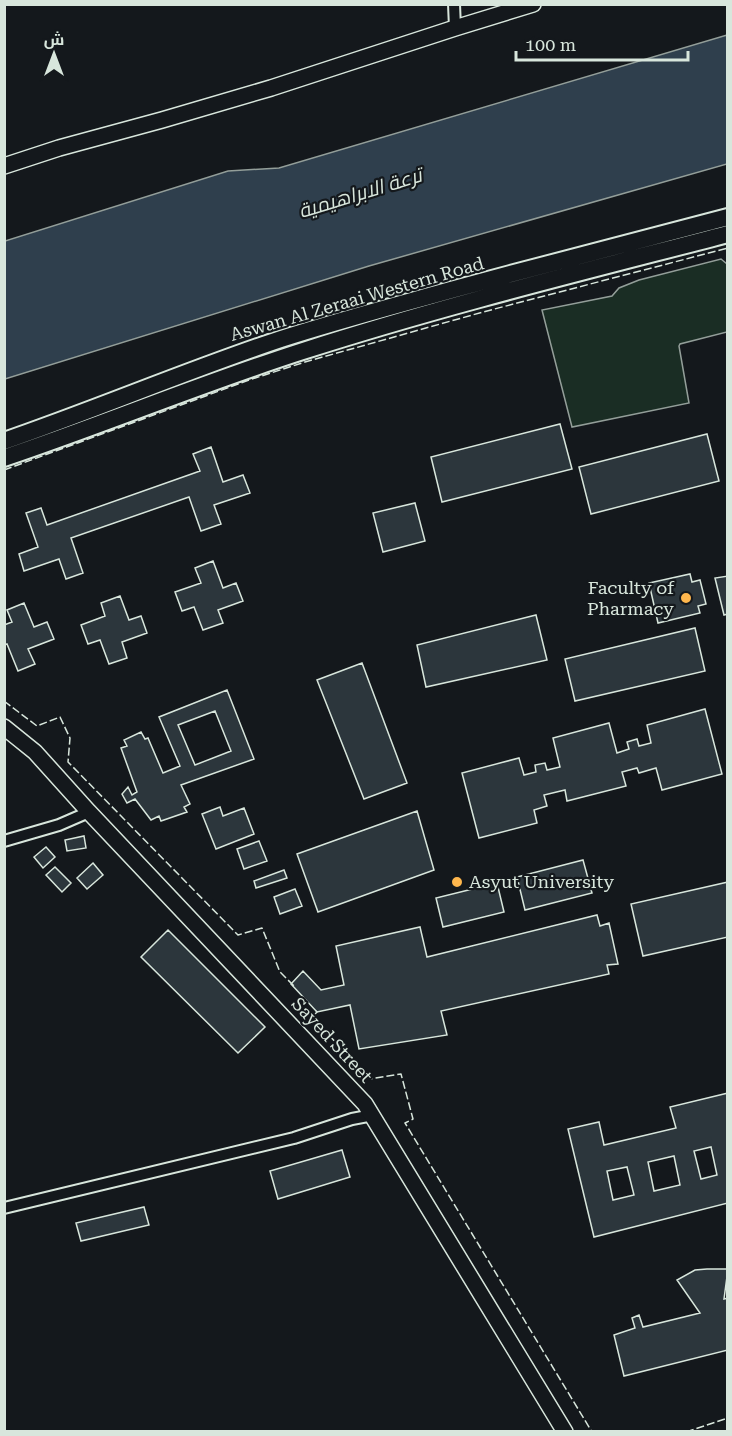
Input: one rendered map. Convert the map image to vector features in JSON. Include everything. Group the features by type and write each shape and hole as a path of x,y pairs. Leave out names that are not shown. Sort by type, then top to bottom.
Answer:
{"main road":[{"path":"4,166 59,148 271,88 533,4"},
{"name":"Aswan Al Zeraai Western Road","path":"4,441 294,335 581,255 728,217"},
{"name":"Aswan Al Zeraai Western Road","path":"4,458 56,441 216,380 306,350 395,323 728,234"},
{"name":"Sayed Street","path":"4,727 35,752 369,1109 565,1431"}],"street":[{"path":"454,4 455,28"},
{"path":"4,841 59,825 90,812"},
{"path":"4,1208 282,1140 352,1119 369,1109"}],"green space":[{"path":"721,259 727,264 727,332 679,346 689,403 572,427 542,310 612,296 619,288 639,280"}],"water":[{"name":"ترعة الابراهيمية","path":"727,35 727,164 369,266 5,379 5,241 228,171 279,168"}],"building":[{"path":"560,424 572,469 442,502 431,457"},
{"path":"707,434 719,481 591,514 579,467"},
{"path":"211,447 223,482 243,475 250,493 214,505 221,524 201,531 189,497 71,538 83,573 66,579 59,559 24,571 19,554 38,547 26,513 41,508 47,525 200,471 193,454"},
{"path":"415,503 425,541 383,552 373,513"},
{"path":"213,561 223,588 236,583 243,601 218,610 223,623 203,630 194,607 182,611 175,592 201,583 195,568"},
{"path":"690,574 692,582 700,580 706,604 698,606 700,613 658,623 649,583"},
{"path":"728,576 728,614 724,615 715,578"},
{"path":"120,596 129,620 141,616 147,633 122,642 127,658 109,664 100,640 88,644 81,625 105,616 101,603"},
{"path":"24,603 34,627 47,622 54,639 28,649 35,664 18,671 7,644 4,645 4,625 12,622 7,610"},
{"path":"536,615 547,660 426,687 417,645"},
{"path":"695,628 705,671 575,701 565,659"},
{"path":"362,663 407,783 364,799 317,680"},
{"path":"227,690 254,759 181,785 190,804 184,807 187,812 161,821 159,816 151,820 135,799 127,803 122,794 128,787 132,795 137,792 121,748 127,746 124,740 141,732 145,739 148,738 163,773 180,766 159,717","holes":["215,711 231,751 195,765 178,725"]},
{"path":"705,709 722,774 662,790 656,768 639,773 637,768 622,772 626,786 567,801 565,790 544,795 547,806 534,810 537,823 479,838 462,773 519,758 524,775 536,772 535,765 545,763 547,770 560,767 553,738 609,723 617,753 629,749 627,742 637,739 639,746 651,743 647,725"},
{"path":"220,807 223,816 244,808 254,834 216,849 202,814"},
{"path":"417,811 434,870 318,912 297,854"},
{"path":"84,836 86,848 67,851 65,840"},
{"path":"259,841 267,861 244,869 237,849"},
{"path":"46,847 55,857 43,868 34,857"},
{"path":"583,860 592,893 525,910 517,877"},
{"path":"93,863 103,875 87,889 77,878"},
{"path":"55,867 71,883 62,892 46,875"},
{"path":"284,870 287,878 256,888 254,881"},
{"path":"728,882 728,937 643,956 631,904"},
{"path":"497,883 504,912 443,927 436,898"},
{"path":"295,889 302,906 280,914 274,897"},
{"path":"597,915 600,926 609,923 618,964 607,965 609,974 441,1011 447,1035 359,1049 350,1005 317,1012 291,984 303,971 321,990 344,985 336,946 420,927 427,957"},
{"path":"168,930 265,1027 238,1053 141,957"},
{"path":"728,1093 728,1203 594,1237 568,1129 599,1122 604,1145 676,1128 670,1107","holes":["711,1147 717,1175 701,1179 694,1151","674,1156 680,1185 654,1191 648,1162","627,1167 634,1195 613,1200 607,1171"]},
{"path":"342,1150 350,1177 278,1199 270,1171"},
{"path":"144,1207 149,1225 81,1241 76,1223"},
{"path":"728,1269 724,1299 728,1298 728,1350 624,1376 614,1335 635,1328 632,1318 639,1315 643,1327 700,1313 677,1280 695,1270"}],"fence":[{"path":"4,470 249,380 305,362 483,312 728,248"},
{"path":"4,701 37,726 60,717 70,738 68,762 238,935 262,928 280,972 294,986"},
{"path":"316,1011 312,1017 370,1079 401,1074 413,1119 405,1123 592,1432"},
{"path":"686,1432 728,1418"}],"place":[{"name":"Faculty of Pharmacy","path":"686,598"},
{"name":"Asyut University","path":"457,882"}]}
